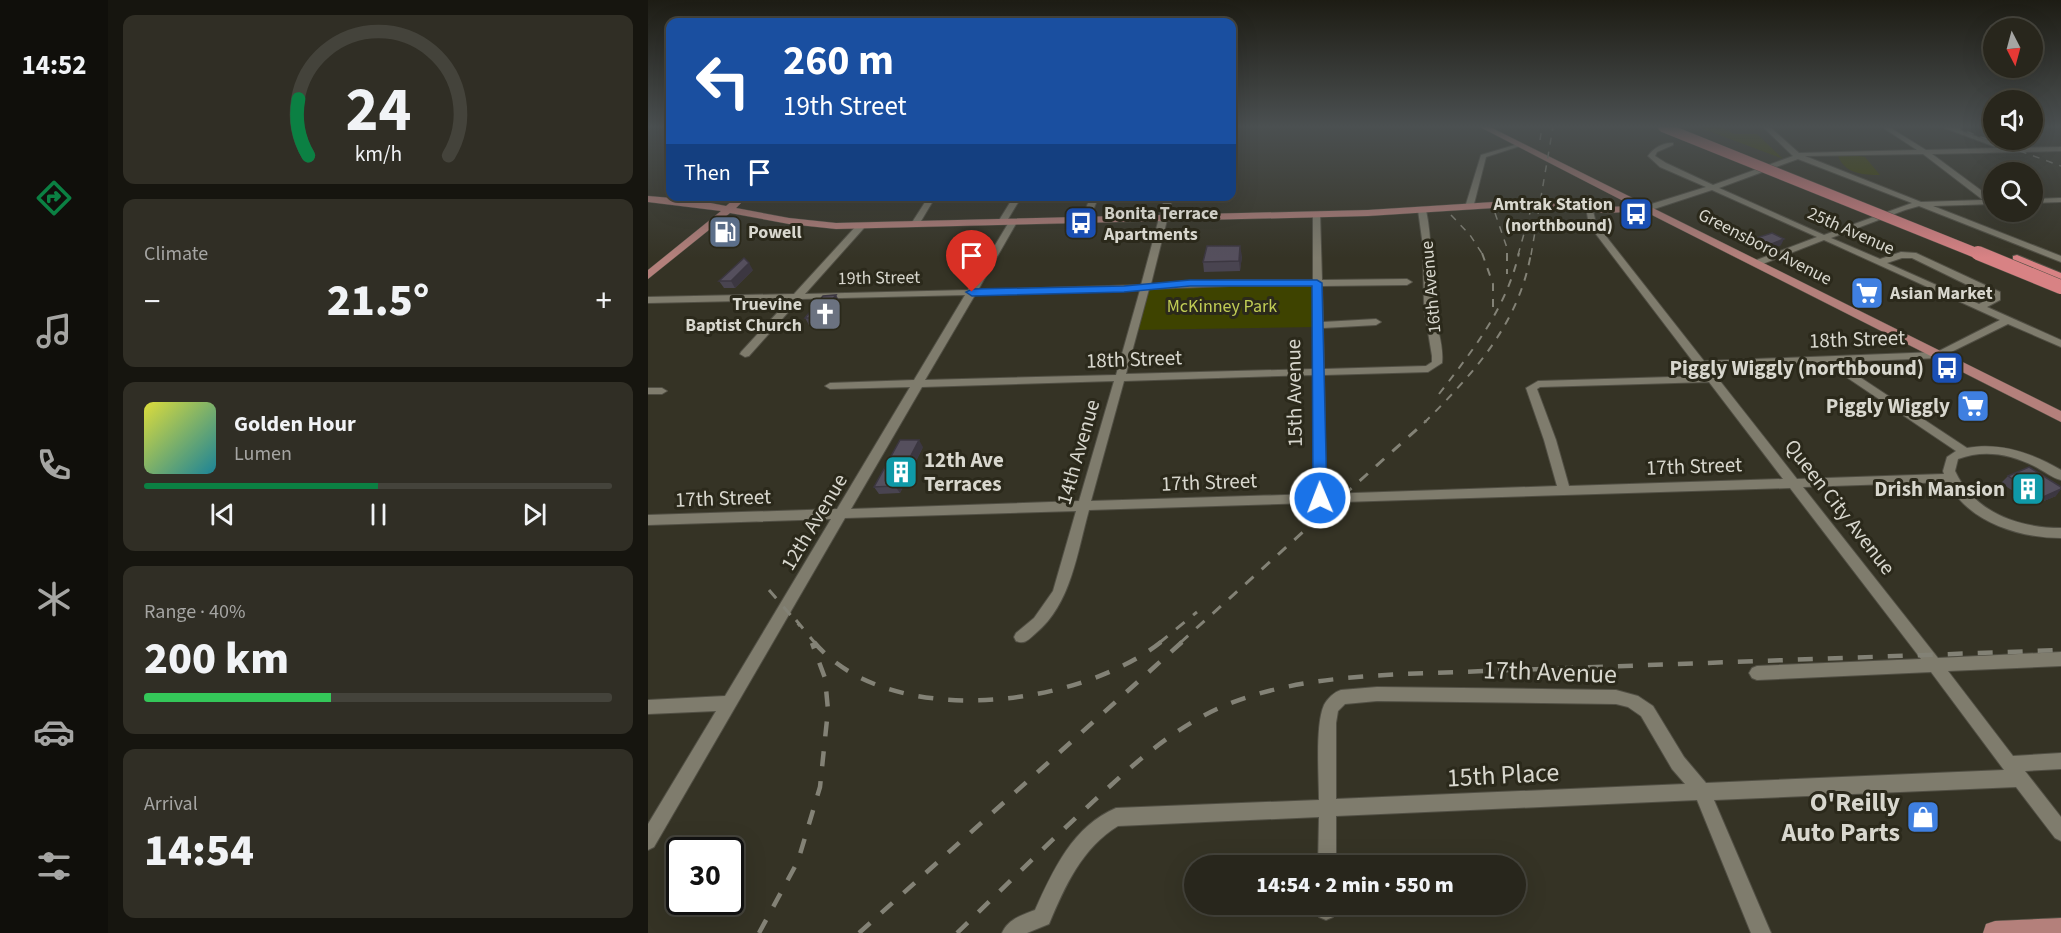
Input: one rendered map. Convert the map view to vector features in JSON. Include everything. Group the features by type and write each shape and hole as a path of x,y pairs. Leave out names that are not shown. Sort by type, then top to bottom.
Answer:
{"highway":[{"path":"1771,171 2061,287"},
{"path":"1792,171 2061,277"}],"main road":[{"name":"Greensboro Avenue","path":"1571,171 2061,417"},
{"path":"1585,209 1607,198 1611,191"},
{"path":"648,199 666,200"},
{"path":"675,201 702,203 804,225 861,226 1317,214 1422,210 1470,204 1525,203 1585,209 1648,208"},
{"path":"702,203 712,201"},
{"path":"648,276 739,201"},
{"path":"1995,933 2061,930"}],"street":[{"path":"1470,204 1479,171"},
{"name":"25th Avenue","path":"1675,171 2061,345"},
{"path":"1648,208 1714,188 1760,171"},
{"path":"1834,171 2061,259"},
{"path":"1949,171 1983,195"},
{"path":"2043,201 2061,200"},
{"path":"915,224 930,201"},
{"name":"12th Avenue","path":"648,841 972,292 1008,222 1016,201"},
{"path":"1085,220 1093,201"},
{"name":"14th Avenue","path":"1021,637 1040,622 1059,593 1121,379 1168,201"},
{"path":"1757,263 1902,207 1918,204 1983,202"},
{"name":"Queen City Avenue","path":"1585,209 1592,223 1711,379 1933,663 2061,832"},
{"name":"16th Avenue","path":"1422,210 1427,240 1429,306 1438,351 1437,363"},
{"name":"15th Avenue","path":"1317,214 1320,498"},
{"path":"746,354 861,226"},
{"path":"1881,262 1901,255 1913,255 1997,294 1997,298 1980,307"},
{"name":"19th Street","path":"648,300 1124,289 1190,283 1407,282"},
{"name":"18th Street","path":"1700,364 1939,355 2008,320"},
{"path":"1317,325 1376,322"},
{"path":"1827,360 1964,451"},
{"name":"18th Street","path":"830,386 1428,369 1437,363"},
{"path":"1564,490 1531,388 1538,384 1711,379"},
{"path":"648,391 662,391"},
{"path":"2060,475 2032,460 2005,452 1979,449 1964,451 1953,457 1950,463 1951,478 1962,495 1973,504 2000,520 2029,530 2061,533"},
{"name":"17th Street","path":"648,520 1951,478"},
{"path":"1757,673 2061,658"},
{"name":"17th Avenue","path":"1328,808 1328,723 1331,708 1341,697 1377,694 1599,695 1632,701 1647,711 1678,763 1702,791 1761,933"},
{"path":"648,707 729,703"},
{"name":"15th Place","path":"1012,933 1022,925 1042,916 1058,878 1084,842 1099,826 1116,817 1702,791 2014,771 2061,761"},
{"path":"1327,855 1328,808"}],"green space":[{"path":"1852,171 1876,171 1880,175 1862,174"},
{"name":"McKinney Park","path":"1317,283 1317,327 1134,330 1146,286"}],"building":[{"path":"1772,233 1784,239 1764,247 1750,240"},
{"path":"1207,246 1240,246 1239,261 1203,262"},
{"path":"744,258 749,263 731,281 719,281"},
{"path":"836,295 818,318 805,318 823,296"},
{"path":"900,440 919,440 895,486 874,487"},
{"path":"2029,467 2061,489 2041,498 2008,476"}],"railway":[{"path":"1531,255 1546,171"},
{"path":"1518,255 1531,209"},
{"path":"1495,213 1507,248 1507,274"},
{"path":"1451,215 1470,235 1482,254"},
{"path":"1439,394 1476,345 1497,311 1519,253"},
{"path":"1426,421 1460,386 1505,325 1525,279 1531,253"},
{"path":"1482,254 1493,284 1493,312"},
{"path":"1180,643 1426,421"},
{"path":"769,590 800,626"},
{"path":"1159,643 1197,612"},
{"path":"796,620 815,642"},
{"path":"815,642 847,670 888,689 935,699 984,700 1034,694 1082,682 1125,665 1161,642"},
{"path":"859,933 1182,642"},
{"path":"759,933 798,861 820,787 828,710 825,678 812,643"},
{"path":"957,933 1114,782 1167,739 1185,726 1226,705 1269,691 1336,679 1404,674 2061,650"}],"place":[{"name":"Amtrak Station (northbound)","path":"1636,214"},
{"name":"Bonita Terrace Apartments","path":"1081,223"},
{"name":"Powell","path":"725,232"},
{"name":"Asian Market","path":"1867,293"},
{"name":"Truevine Baptist Church","path":"825,314"},
{"name":"Piggly Wiggly (northbound)","path":"1947,368"},
{"name":"Piggly Wiggly","path":"1973,406"},
{"name":"12th Ave Terraces","path":"901,472"},
{"name":"Drish Mansion","path":"2028,489"},
{"name":"O'Reilly Auto Parts","path":"1923,817"}],"route":[{"path":"972,292 1124,289 1190,283 1317,283 1320,498"}]}
